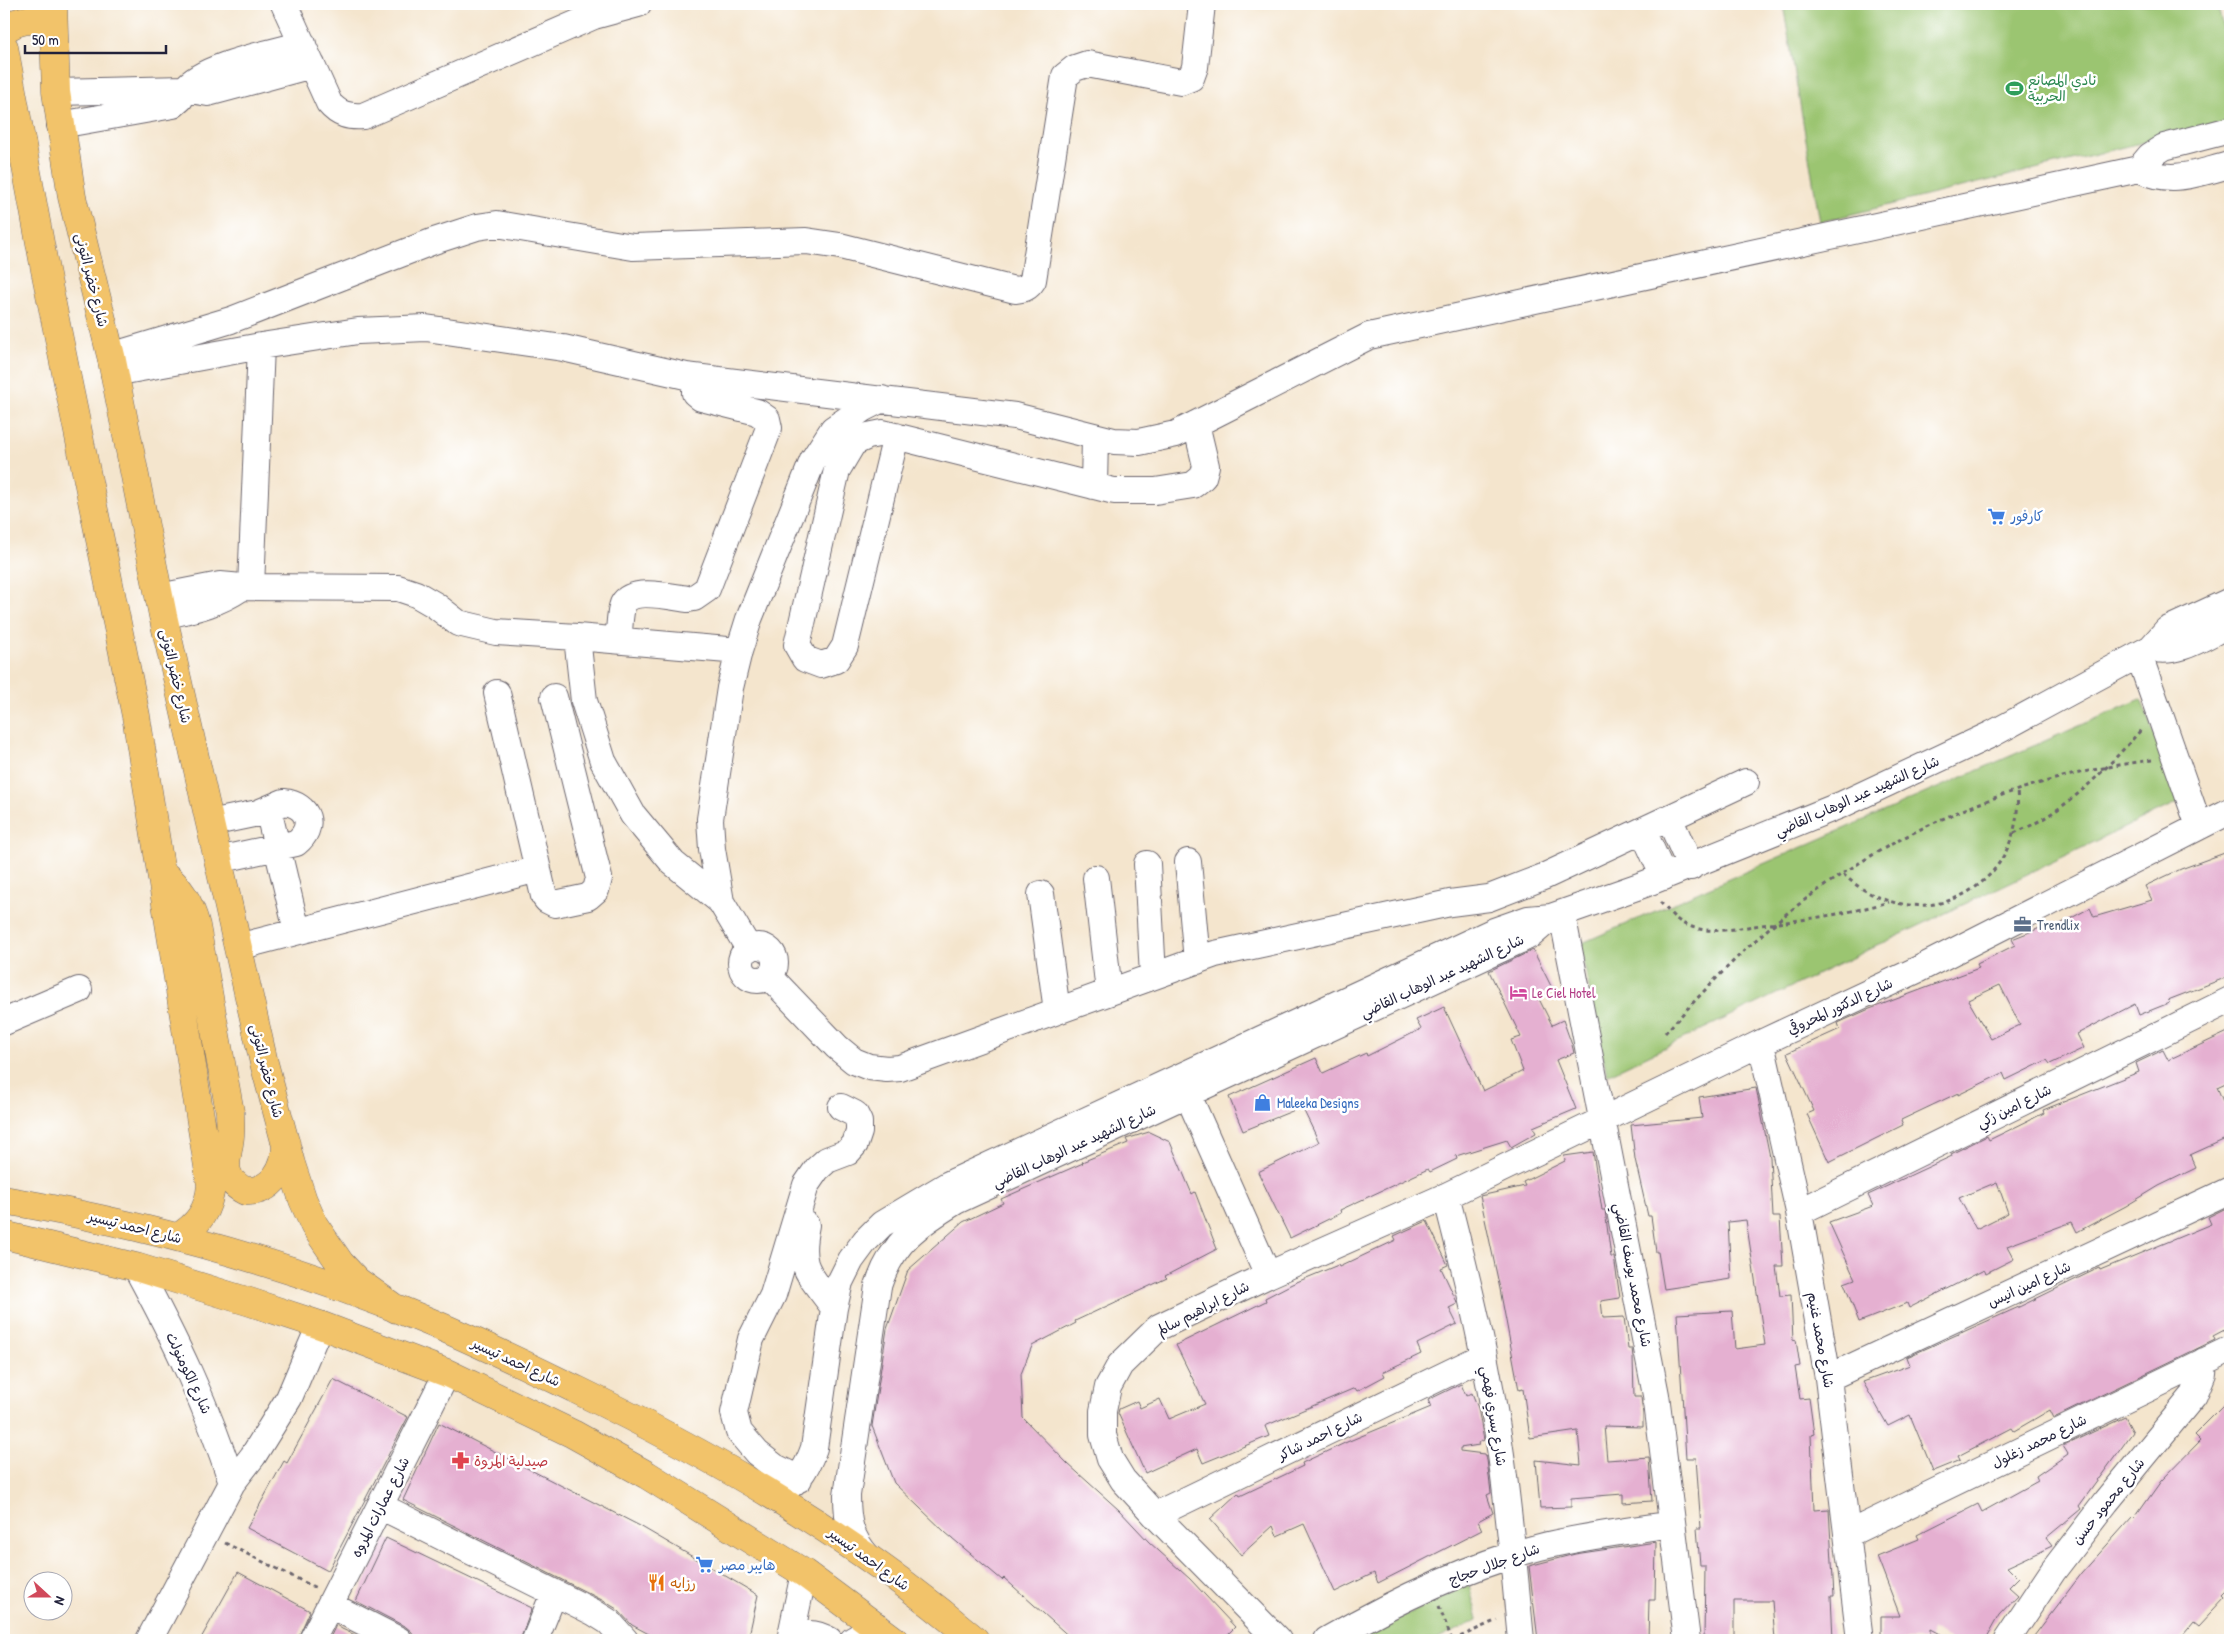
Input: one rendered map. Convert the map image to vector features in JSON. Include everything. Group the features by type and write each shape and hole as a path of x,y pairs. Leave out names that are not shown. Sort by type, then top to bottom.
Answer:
{"main road":[{"name":"شارع خضر التونى","path":"53,14 56,92 72,197 112,365 161,607 264,1063 303,1200 314,1225 325,1244 357,1281 396,1310"},
{"path":"4,30 20,21 53,14"},
{"path":"4,47 45,270 136,716 162,873 222,1184 194,1226 178,1238"},
{"path":"222,1184 245,1191 262,1189 271,1183 284,1165 286,1143"},
{"name":"شارع احمد تيسير","path":"4,1200 63,1210 264,1261 429,1322 479,1344 612,1407 702,1453 773,1495 830,1530 942,1612 975,1640"},
{"path":"4,1235 136,1267 320,1325 447,1373 565,1430 648,1475 804,1573 886,1633"}],"street":[{"path":"284,4 329,103 334,109 351,117 363,116 576,13 638,4"},
{"path":"112,365 434,241 477,227 497,224 633,247 806,241 840,246 1015,290 1023,289 1029,286 1033,280 1065,76 1075,68 1088,64 1181,82 1191,78 1195,67 1202,4"},
{"path":"60,125 172,105 180,99 183,89 190,82 206,71 307,55"},
{"path":"56,92 183,89"},
{"path":"112,365 261,346 358,331 426,328 563,348 695,378 1015,416 1114,441 1139,442 1176,434 1369,336 2140,169 2153,175 2168,178 2182,177 2226,166 2221,132 2164,148 2150,156 2140,169"},
{"path":"246,587 261,346"},
{"path":"618,640 623,604 630,597 638,593 688,599 694,598 707,589 769,428 767,419 757,412 701,398 694,393 695,378"},
{"path":"806,390 823,407 833,429"},
{"path":"721,902 712,849 710,819 730,688 749,618 813,460 833,429 856,412 882,400"},
{"path":"953,451 964,410"},
{"path":"896,436 845,646 836,660 820,665 805,659 797,645 838,470 852,443 868,436 883,433 896,436 953,451 1114,491 1154,491 1193,485 1203,477 1206,466 1196,424"},
{"path":"1094,486 1095,437"},
{"path":"161,607 207,606 246,587 398,588 416,594 435,605 458,623 496,632 577,636 739,651"},
{"name":"شارع الشهيد عبد الوهاب القاضي","path":"805,1468 816,1432 834,1308 840,1282 851,1260 865,1240 882,1224 949,1184 1494,931 1528,919 1556,915 1654,881 1843,804 1904,776 1992,734 2145,652 2167,630 2230,601"},
{"path":"2199,826 2158,711 2145,652 2176,649 2230,624"},
{"path":"577,636 584,701 602,761 633,815 673,863 721,902 749,949 744,953 741,965 746,976 757,980 769,976 837,1047 854,1060 870,1067 900,1068 1215,954 1432,907 1489,898 1542,877 1746,782"},
{"path":"497,693 544,896 555,904 588,897 596,890 599,878 554,697"},
{"path":"210,823 249,816 284,802 293,803 300,807 308,822 302,838 296,843 218,860"},
{"path":"268,809 298,931"},
{"name":"شارع الدكتور المحروقي","path":"1446,1196 1761,1043 1919,969 2230,810"},
{"path":"1669,818 1691,867"},
{"path":"1643,831 1654,881"},
{"path":"1188,862 1197,960"},
{"path":"1147,864 1153,976"},
{"path":"238,947 538,869"},
{"path":"1096,878 1109,992"},
{"path":"1041,894 1057,1011"},
{"name":"شارع الشهيد عبد الوهاب القاضي","path":"869,1558 857,1545 850,1528 847,1514 847,1495 878,1286 891,1255 902,1240 923,1221 956,1201 1518,942 1532,934 1556,915"},
{"name":"شارع محمد يوسف القاضي","path":"1556,915 1603,1120 1656,1395 1687,1640"},
{"path":"4,1022 79,990"},
{"name":"شارع امين زكي","path":"1798,1212 2230,1000"},
{"name":"شارع محمد غنيم","path":"1761,1043 1798,1212 1828,1378 1860,1640"},
{"path":"1187,1093 1268,1275"},
{"path":"834,1308 805,1268 802,1255 806,1226 815,1194 822,1181 861,1160 872,1146 874,1131 870,1112 861,1102 840,1100 855,1114 859,1122 856,1144 848,1152 827,1160 822,1164 806,1185 773,1295 751,1339 734,1413 739,1432 757,1453 775,1467 840,1472 851,1463"},
{"name":"شارع امين انيس","path":"1828,1378 2230,1190"},
{"name":"شارع ابراهيم سالم","path":"1278,1640 1123,1480 1110,1459 1104,1435 1103,1411 1108,1387 1120,1365 1136,1347 1159,1327 1268,1275 1446,1196"},
{"name":"شارع يسري فهمي","path":"1446,1196 1467,1276 1484,1356 1501,1456 1521,1640"},
{"name":"شارع الكومنولث","path":"136,1267 169,1329 204,1404 232,1483"},
{"path":"150,1640 232,1483 254,1456 289,1398 320,1325"},
{"name":"شارع محمد زغلول","path":"1848,1534 2230,1349"},
{"name":"شارع احمد شاكر","path":"1155,1515 1484,1356"},
{"name":"شارع محمود حسن","path":"2006,1640 2059,1563 2106,1502 2194,1395 2203,1373 2204,1361"},
{"name":"شارع عمارات المروه","path":"312,1640 447,1373"},
{"path":"773,1495 786,1490 805,1468"},
{"path":"380,1506 609,1622 626,1640"},
{"name":"شارع جلال حجاج","path":"1327,1640 1400,1601 1512,1556 1576,1539 1672,1524"},
{"path":"790,1640 804,1573"},
{"path":"535,1640 554,1593"},
{"path":"332,1601 399,1640"},
{"path":"853,1640 886,1633"},
{"path":"790,1640 806,1634 822,1636 829,1640"}],"path":[{"path":"2014,833 2047,818 2069,802 2109,766 2158,711"},
{"path":"1665,1033 1694,1001 1775,924 1870,856 1927,825 2017,789 2109,766 2175,757"},
{"path":"1843,874 1864,891 1889,902 1919,906 1947,902 1960,896 1984,881 1994,871 2009,847 2018,812 2017,789"},
{"path":"1654,881 1676,920 1695,928 1721,930 1775,924 1834,916 1889,902"},
{"path":"206,1534 332,1601"},
{"path":"1432,1587 1453,1640 1518,1610"}],"green space":[{"name":"نادي المصانع الحربية","path":"1783,4 2217,4 2230,55 2230,121 1820,222"},
{"path":"2141,699 2180,801 1607,1075 1580,944"},
{"path":"1469,1585 1478,1620 1436,1640 1352,1640"}],"building":[{"path":"2230,851 2230,976 2168,1000 2169,1003 2139,1015 2135,1004 2077,1034 2084,1048 2050,1064 2047,1060 2006,1080 2003,1073 1958,1095 1958,1093 1901,1120 1903,1125 1829,1162 1807,1114 1814,1111 1787,1053 1840,1029 1838,1023 1867,1010 1979,968 1977,964 2015,945 2012,939 2045,926 2047,931 2090,908 2094,917 2152,900 2145,886 2181,869","holes":["2000,985 2020,1025 1991,1039 1968,1000"]},
{"path":"1533,950 1553,990 1538,997 1552,1025 1563,1020 1572,1045 1574,1053 1556,1060 1576,1109 1533,1127 1536,1133 1511,1147 1507,1140 1456,1156 1457,1159 1430,1172 1428,1169 1340,1210 1341,1213 1290,1238 1258,1172 1319,1142 1302,1107 1243,1131 1229,1097 1316,1058 1323,1073 1366,1053 1367,1056 1421,1029 1416,1020 1444,1007 1483,1091 1523,1071 1511,1040 1521,1037 1489,971"},
{"path":"2230,1031 2230,1081 2217,1087 2230,1118 2230,1137 2190,1155 2196,1168 2159,1186 2077,1232 2072,1222 2007,1246 2014,1259 1986,1273 1984,1270 1909,1308 1907,1303 1859,1322 1844,1283 1855,1279 1829,1222 1873,1206 1868,1195 1952,1156 1951,1154 1987,1136 1989,1140 2044,1113 2043,1110 2139,1072 2136,1063 2163,1050 2168,1060","holes":["1997,1182 2008,1213 1976,1229 1959,1198"]},
{"path":"1756,1088 1770,1157 1773,1217 1780,1217 1783,1266 1776,1266 1780,1296 1791,1295 1793,1341 1796,1340 1800,1366 1795,1367 1800,1399 1809,1398 1814,1434 1811,1435 1814,1510 1829,1509 1834,1596 1831,1596 1833,1639 1775,1640 1772,1601 1734,1601 1734,1640 1704,1640 1705,1566 1700,1566 1697,1528 1701,1528 1696,1458 1686,1458 1677,1314 1732,1311 1735,1349 1765,1345 1746,1220 1728,1222 1731,1279 1664,1289 1651,1216 1648,1216 1635,1159 1631,1125 1702,1118 1699,1097"},
{"path":"1149,1132 1170,1142 1192,1194 1195,1192 1217,1249 1165,1276 1167,1278 1075,1321 1076,1323 1032,1346 1021,1374 1023,1418 1068,1464 1119,1510 1149,1542 1190,1579 1235,1627 1222,1640 1073,1640 1004,1578 1002,1580 946,1533 894,1483 872,1426 887,1329 908,1270 963,1222 1003,1203 1001,1199 1128,1143 1126,1139"},
{"path":"1593,1152 1602,1210 1605,1210 1611,1257 1614,1257 1620,1298 1601,1301 1603,1318 1624,1317 1628,1349 1632,1349 1633,1357 1634,1397 1641,1397 1643,1414 1643,1427 1604,1426 1607,1460 1649,1457 1652,1501 1623,1503 1623,1494 1571,1498 1571,1507 1540,1508 1536,1460 1581,1465 1578,1431 1530,1438 1523,1389 1519,1390 1480,1196 1525,1186 1523,1182 1565,1161 1564,1156"},
{"path":"2230,1206 2230,1327 2213,1336 2215,1340 2054,1418 2050,1410 2014,1431 2012,1428 1958,1456 1960,1460 1933,1471 1910,1415 1888,1426 1863,1382 1910,1365 1907,1357 2021,1306 2099,1268 2100,1270 2211,1224 2208,1217"},
{"path":"1427,1221 1448,1265 1441,1268 1456,1300 1457,1304 1449,1308 1457,1324 1417,1344 1421,1354 1383,1372 1385,1376 1357,1391 1355,1388 1265,1426 1269,1436 1203,1463 1197,1449 1145,1473 1118,1413 1119,1409 1137,1401 1140,1408 1160,1399 1169,1419 1205,1404 1176,1345 1266,1301 1265,1298 1292,1284 1338,1265 1339,1267 1396,1240 1394,1236"},
{"path":"333,1379 408,1417 328,1571 247,1528 284,1461 287,1463"},
{"path":"1461,1384 1466,1396 1472,1393 1478,1408 1484,1440 1478,1443 1479,1445 1460,1448 1460,1451 1484,1454 1487,1460 1491,1493 1487,1495 1493,1513 1478,1521 1482,1530 1378,1583 1374,1573 1335,1592 1304,1524 1277,1536 1273,1526 1241,1555 1210,1519 1238,1493 1240,1496 1303,1466 1302,1463 1347,1442 1431,1407 1428,1400"},
{"path":"2230,1399 2230,1588 2221,1597 2223,1599 2197,1627 2192,1623 2178,1640 2031,1640 2082,1573 2132,1517 2134,1519 2161,1481 2200,1441 2194,1435"},
{"path":"2125,1417 2133,1432 2079,1506 2081,1509 2046,1538 2052,1546 2007,1567 2018,1578 2009,1587 2018,1595 1999,1615 1985,1640 1952,1640 1931,1629 1931,1640 1881,1640 1881,1616 1900,1616 1877,1556 1919,1539 1917,1535 1978,1504 1982,1512 2038,1481 2036,1476 2068,1454 2063,1446"},
{"path":"439,1423 640,1526 758,1595 748,1640 660,1640 632,1625 617,1609 600,1599 403,1500"},
{"path":"386,1538 532,1608 520,1640 414,1640 412,1632 406,1627 356,1601"},
{"path":"1656,1542 1655,1600 1649,1600 1648,1640 1538,1640 1529,1566 1575,1554"},
{"path":"238,1572 310,1611 297,1640 200,1640"},
{"path":"336,1625 342,1629 366,1640 329,1640"}],"place":[{"name":"نادي المصانع الحربية","path":"2014,88"},
{"name":"كارفور","path":"1997,516"},
{"name":"Trendlix","path":"2023,925"},
{"name":"Le Ciel Hotel","path":"1518,993"},
{"name":"Maleeka Designs","path":"1263,1103"},
{"name":"صيدلية المروة","path":"460,1461"},
{"name":"هايبر مصر","path":"705,1565"},
{"name":"رزايه","path":"656,1583"}]}
